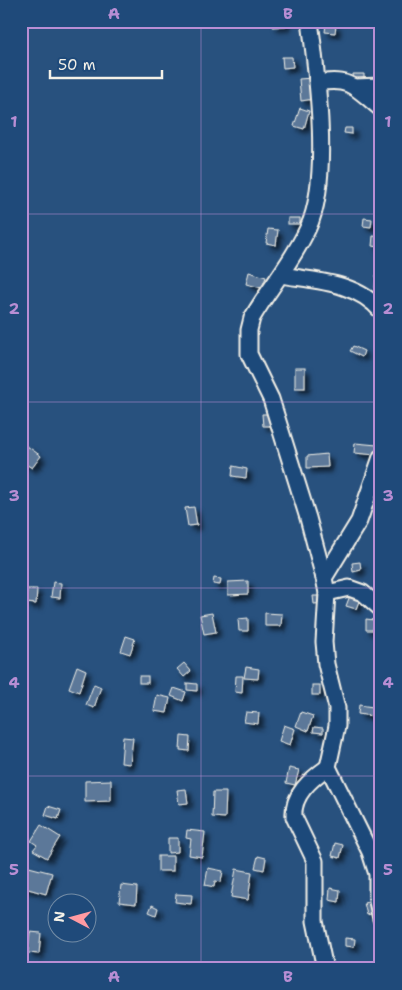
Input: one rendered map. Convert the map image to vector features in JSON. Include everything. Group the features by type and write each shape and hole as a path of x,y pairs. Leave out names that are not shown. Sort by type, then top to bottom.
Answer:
{"street":[{"path":"310,21 318,83 320,149 316,206 309,227 282,275 252,318 249,330 250,354 271,399 308,518 325,586 324,650 337,708 338,726 328,766 306,785 296,799 294,811 294,818 315,861 315,921 325,969"},
{"path":"318,83 337,80 346,82 381,109"},
{"path":"354,87 381,86"},
{"path":"282,275 338,284 370,300 381,311"},
{"path":"325,586 359,522 381,457"},
{"path":"325,586 349,588 363,593 381,610"},
{"path":"328,766 370,852 377,874 377,901 381,920"}],"building":[{"path":"273,21 286,21 286,26 273,27"},
{"path":"326,24 336,25 335,33 325,32"},
{"path":"282,57 292,57 293,67 283,68"},
{"path":"353,74 364,74 364,81 354,81"},
{"path":"312,78 314,99 301,101 299,79"},
{"path":"300,108 309,111 304,129 294,126"},
{"path":"345,128 352,128 352,134 344,133"},
{"path":"288,218 300,218 300,224 288,224"},
{"path":"364,218 372,219 371,227 363,226"},
{"path":"268,229 278,230 276,245 266,243"},
{"path":"373,236 381,237 380,247 372,246"},
{"path":"249,272 266,277 262,288 246,284"},
{"path":"376,275 381,275 381,288 375,288"},
{"path":"353,346 364,351 362,357 350,351"},
{"path":"295,368 305,368 305,388 295,388"},
{"path":"262,414 270,414 270,426 263,426"},
{"path":"355,443 377,445 376,455 354,453"},
{"path":"27,446 41,456 32,468 21,461 21,455"},
{"path":"327,454 328,467 307,468 307,456"},
{"path":"233,466 247,469 246,478 232,476"},
{"path":"194,507 197,525 188,526 185,508"},
{"path":"360,562 361,570 353,572 352,563"},
{"path":"214,578 221,579 220,585 213,584"},
{"path":"248,581 248,594 228,595 228,582"},
{"path":"53,582 61,583 60,598 51,597"},
{"path":"27,589 37,589 36,604 26,603"},
{"path":"351,593 361,596 356,609 346,606"},
{"path":"313,596 324,596 324,603 314,604"},
{"path":"212,613 216,632 204,634 200,615"},
{"path":"265,613 282,614 281,626 265,626"},
{"path":"248,618 248,631 239,631 238,619"},
{"path":"366,619 374,620 373,630 366,630"},
{"path":"126,636 135,639 130,654 121,651"},
{"path":"184,663 191,671 184,677 177,669"},
{"path":"77,666 86,670 79,692 69,688"},
{"path":"246,667 259,669 258,679 244,678"},
{"path":"139,676 148,676 148,683 139,683"},
{"path":"236,676 243,676 242,693 235,692"},
{"path":"187,683 197,684 197,691 187,690"},
{"path":"94,684 101,687 94,708 86,705"},
{"path":"312,685 320,685 320,695 312,695"},
{"path":"174,688 186,692 183,701 171,696"},
{"path":"157,695 170,698 167,713 154,711"},
{"path":"359,705 373,707 372,716 358,714"},
{"path":"246,712 259,713 258,724 244,722"},
{"path":"301,712 313,716 308,731 296,726"},
{"path":"284,725 295,729 290,745 279,741"},
{"path":"314,727 323,728 323,733 313,732"},
{"path":"181,736 190,737 189,751 180,750"},
{"path":"123,737 133,738 130,764 121,763"},
{"path":"289,768 299,770 295,785 286,783"},
{"path":"111,780 111,801 85,802 85,781"},
{"path":"186,789 188,803 179,804 177,790"},
{"path":"213,792 226,792 225,818 212,817"},
{"path":"48,806 61,810 58,819 45,815"},
{"path":"41,825 60,837 47,858 33,850 37,845 31,841"},
{"path":"187,830 205,832 202,857 189,855 191,839 186,838"},
{"path":"168,838 178,838 178,852 168,853"},
{"path":"335,843 343,845 340,858 332,856"},
{"path":"158,856 173,856 173,871 158,871"},
{"path":"258,856 266,858 264,870 255,868"},
{"path":"25,866 52,873 46,894 21,887"},
{"path":"208,868 223,871 221,882 215,881 214,887 205,885"},
{"path":"236,869 252,872 248,900 231,897"},
{"path":"121,885 137,887 136,904 119,902"},
{"path":"330,888 340,890 339,902 329,900"},
{"path":"176,894 192,895 191,904 175,902"},
{"path":"371,901 374,913 367,915 364,903"},
{"path":"152,905 158,908 156,915 149,912"},
{"path":"30,932 41,933 39,954 28,953"},
{"path":"345,938 355,939 354,947 345,946"}]}
